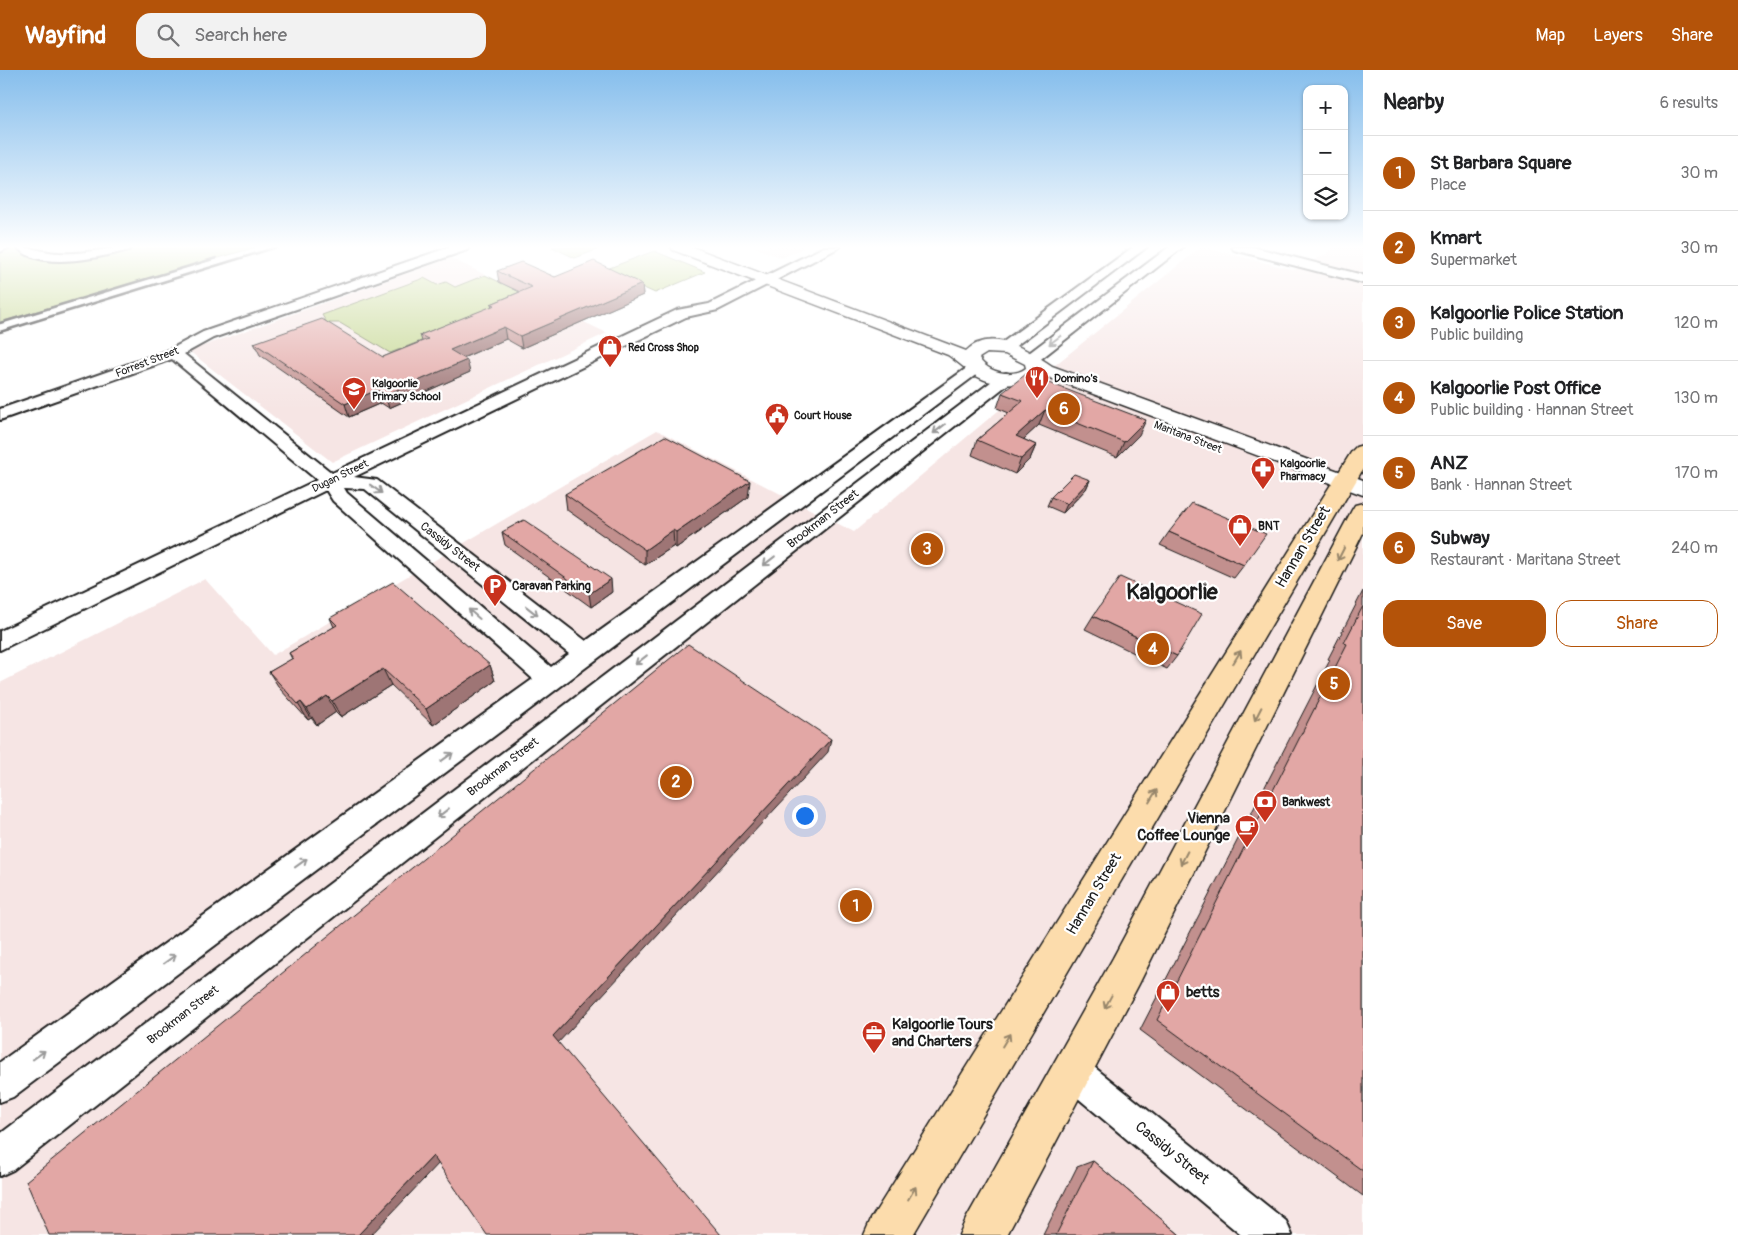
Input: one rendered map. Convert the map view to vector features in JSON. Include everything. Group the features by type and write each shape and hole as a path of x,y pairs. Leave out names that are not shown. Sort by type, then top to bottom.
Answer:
{"highway":[{"name":"Hannan Street","path":"982,1235 1072,1071 1354,495 1363,451"},
{"name":"Hannan Street","path":"886,1235 1354,495"}],"main road":[{"path":"832,301 954,351 985,357"},
{"path":"845,301 965,342 985,357"},
{"name":"Maritana Street","path":"985,357 1023,354 1045,370 1354,495"},
{"name":"Maritana Street","path":"985,357 1008,378 1045,384 1354,495"},
{"path":"1008,378 1031,373 1035,368 1032,361"}],"street":[{"name":"Forrest Street","path":"0,415 174,353 208,335 305,301"},
{"name":"Dugan Street","path":"682,313 694,301"},
{"name":"Dugan Street","path":"0,641 330,480 682,313 713,306 721,301"},
{"path":"0,1084 819,484 941,394 985,357 1064,301"},
{"path":"1032,361 1108,301"},
{"path":"174,353 330,480 340,497 550,680"},
{"name":"Brookman Street","path":"0,1157 970,405 1008,378"},
{"path":"941,394 970,405"},
{"name":"Cassidy Street","path":"330,480 370,484 586,654"},
{"path":"819,484 850,498"},
{"name":"Cassidy Street","path":"1072,1071 1272,1235"}],"shaded area":[{"name":"Kalgoorlie Primary School","path":"328,301 541,301 607,333 332,462 189,351"},
{"path":"1134,301 1363,301 1363,1235 0,1235 0,683 205,579 273,655 657,430 854,532 987,420"}],"green space":[{"path":"0,301 70,301 0,322"},
{"path":"360,301 523,301 390,353 340,323 327,323 322,315"}],"building":[{"path":"497,301 601,301 520,336 504,327 450,350 467,360 385,395 377,390 345,404 254,343 322,319 383,357 428,339 420,335 495,305 491,304"},
{"path":"1026,374 1146,420 1124,442 1045,410 1016,436 1036,445 1021,459 977,440 1023,401 1002,393"},
{"path":"665,436 750,481 676,532 673,530 645,550 565,494"},
{"path":"1074,474 1090,480 1067,504 1051,497"},
{"path":"1192,503 1266,534 1244,565 1169,532"},
{"path":"524,520 611,579 589,594 502,532"},
{"path":"1120,577 1202,614 1177,656 1093,616"},
{"path":"393,582 490,665 426,709 383,669 332,701 327,696 307,709 301,702 298,704 269,672 293,658 289,653 337,625 330,618"},
{"path":"1363,606 1363,1171 1157,1020 1347,644 1344,643"},
{"path":"688,644 831,739 553,1036 721,1235 487,1235 433,1156 358,1235 49,1235 26,1181"},
{"path":"1093,1161 1180,1235 1056,1235"}],"railway":[{"path":"0,323 72,301"},
{"path":"0,332 100,301"}],"place":[{"name":"Red Cross Shop","path":"610,368"},
{"name":"Domino's","path":"1037,399"},
{"name":"Subway","path":"1064,409"},
{"name":"Kalgoorlie Primary School","path":"354,410"},
{"name":"Court House","path":"777,436"},
{"name":"Kalgoorlie Pharmacy","path":"1263,490"},
{"name":"BNT","path":"1240,547"},
{"name":"Kalgoorlie Police Station","path":"927,549"},
{"name":"Caravan Parking","path":"495,607"},
{"name":"Kalgoorlie Post Office","path":"1153,649"},
{"name":"ANZ","path":"1334,684"},
{"name":"Kmart","path":"676,782"},
{"name":"Bankwest","path":"1265,823"},
{"name":"Vienna Coffee Lounge","path":"1247,848"},
{"name":"St Barbara Square","path":"856,906"},
{"name":"betts","path":"1168,1013"},
{"name":"Kalgoorlie Tours and Charters","path":"874,1054"}],"district":[{"name":"Kalgoorlie","path":"1172,592"}]}
